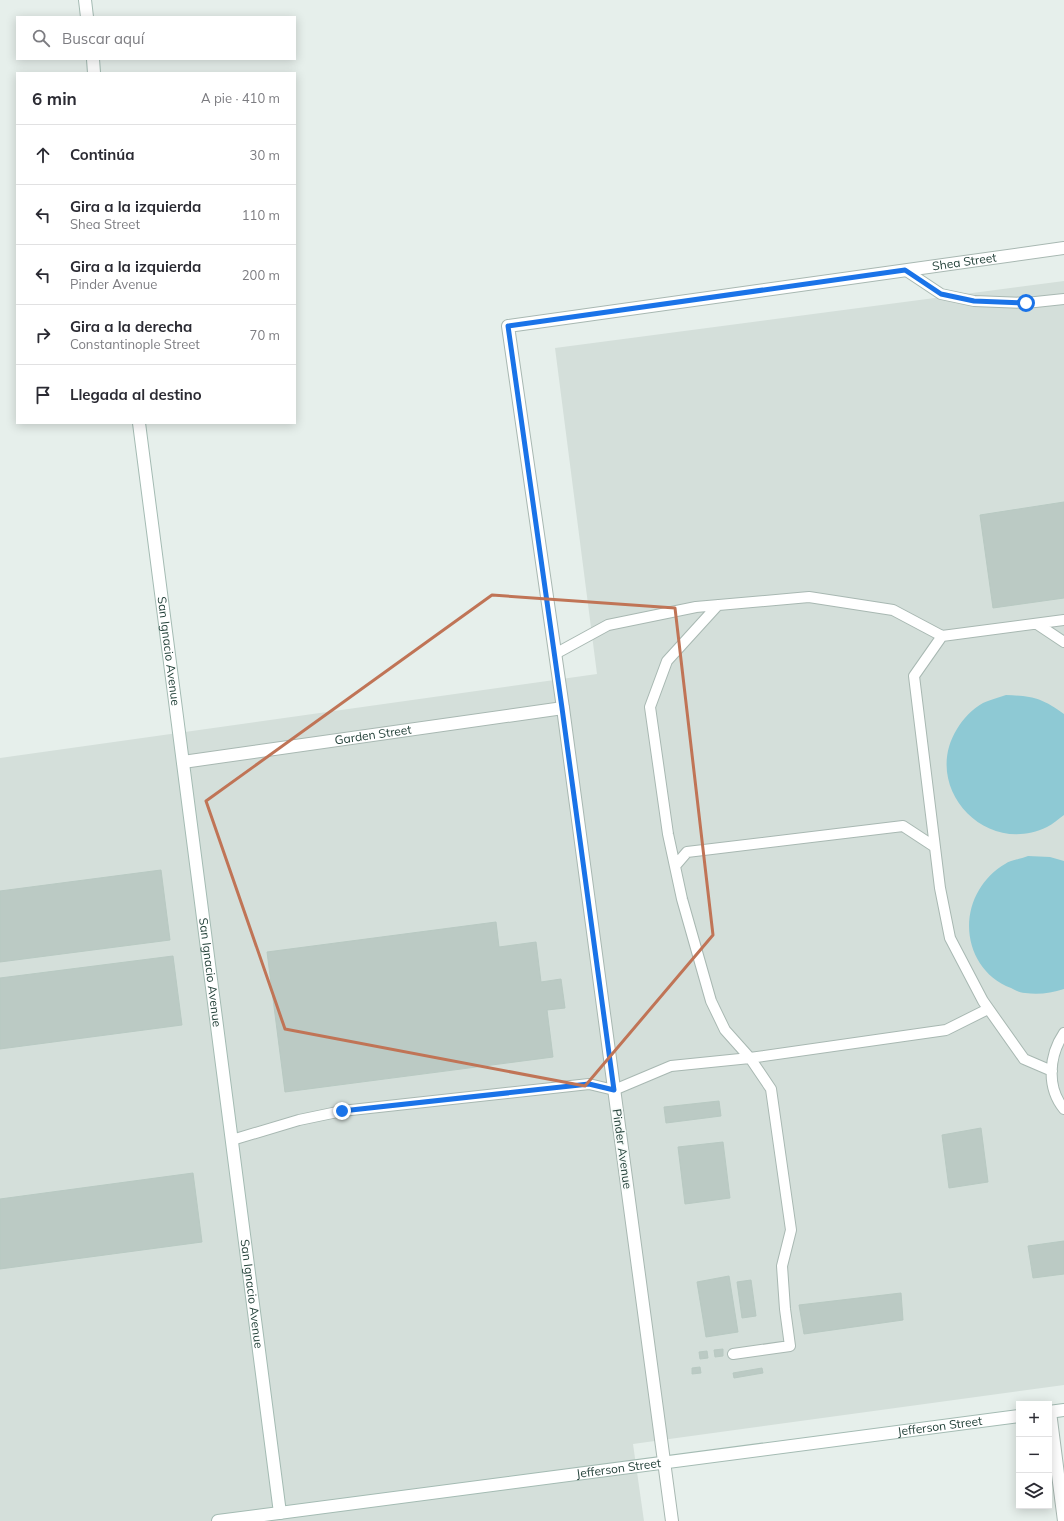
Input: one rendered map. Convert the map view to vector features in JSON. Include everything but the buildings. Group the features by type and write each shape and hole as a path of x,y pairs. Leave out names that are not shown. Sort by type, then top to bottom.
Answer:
{"street":[{"path":"85,0 87,16"},
{"path":"93,60 94,72"},
{"name":"Shea Street","path":"508,326 1064,248"},
{"name":"Pinder Avenue","path":"508,326 555,654 672,1521"},
{"name":"San Ignacio Avenue","path":"140,424 280,1517"},
{"name":"Garden Street","path":"183,762 562,708"},
{"path":"1052,1412 1064,1410"},
{"name":"Jefferson Street","path":"218,1521 280,1517 665,1463 1016,1416"},
{"path":"1052,1434 1064,1521"}],"lane":[{"path":"905,270 941,294 974,301 1026,303 1064,299"},
{"path":"555,654 608,625 696,607 809,597 893,610 942,636 1064,620"},
{"path":"718,605 667,661 650,707 668,834 697,954 711,1001 725,1030 750,1058 771,1089 791,1230 782,1266 785,1309 790,1346 733,1354"},
{"path":"1037,624 1064,642"},
{"path":"942,636 914,676 940,888 950,938 988,1009 1024,1059 1052,1071"},
{"path":"675,866 687,852 903,826 935,847"},
{"path":"232,1140 299,1120 342,1111 589,1084 614,1090 671,1066 750,1058 946,1030 988,1009"},
{"path":"1064,1033 1057,1043 1051,1063 1052,1084 1060,1104 1064,1109"}],"highlighted area":[{"path":"492,595 675,608 713,935 585,1086 285,1029 206,801"}],"shaded area":[{"path":"1064,281 1064,1385 633,1444 644,1521 0,1521 0,758 597,674 555,348"}],"water":[{"path":"1006,695 1037,699 1049,704 1064,714 1064,815 1047,827 1024,834 1002,832 982,824 965,811 953,793 947,773 948,751 957,729 962,722 979,705"},
{"path":"1028,856 1050,857 1064,861 1064,989 1054,992 1035,994 1021,992 997,981 986,971 978,960 972,946 969,932 973,904 984,883 1001,866 1010,861"}],"route":[{"path":"342,1111 589,1084 614,1090 508,326 905,270 941,294 974,301 1026,303"}]}
